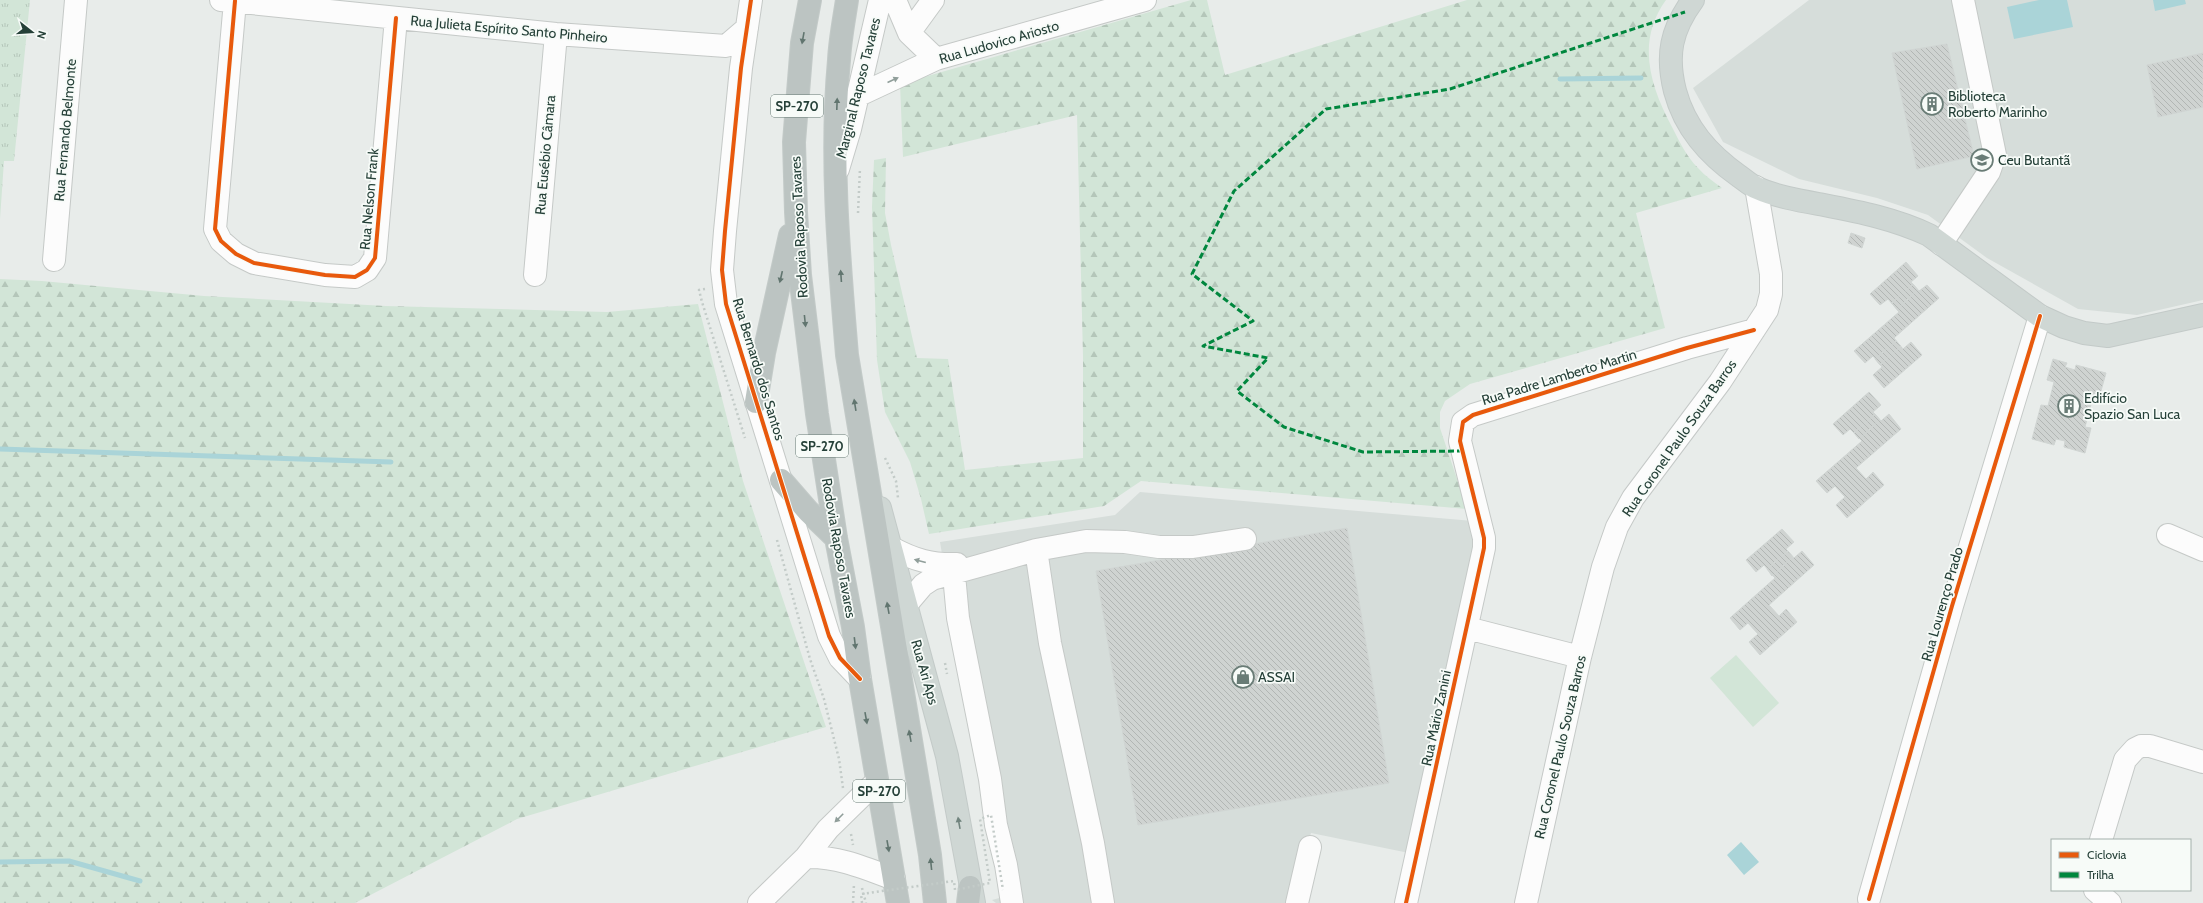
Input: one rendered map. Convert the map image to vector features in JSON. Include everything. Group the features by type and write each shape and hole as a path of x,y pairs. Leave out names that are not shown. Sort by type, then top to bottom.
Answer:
{"highway":[{"name":"Rodovia Raposo Tavares","path":"810,0 802,43 794,142 796,212 807,338 836,538 853,627 860,679 898,903"},
{"name":"SP-270","path":"847,0 839,60 836,176 840,273 847,355 930,855 935,903"},
{"path":"756,402 764,353 796,212"},
{"path":"781,480 808,511 836,538"}],"main road":[{"path":"1693,0 1676,27 1670,56 1672,78 1677,98 1696,137 1728,168 1756,187 1802,201 1888,219 1928,234 2040,316 2064,327 2084,333 2108,336 2203,315"},
{"name":"Rua Ari Aps","path":"862,444 892,548 947,756 971,898"}],"street":[{"name":"Rua Fernando Belmonte","path":"54,260 76,0"},
{"name":"Rua Bernardo dos Santos","path":"751,0 741,68 725,231 722,270 726,304 732,329 781,480 829,636 840,658 860,679"},
{"name":"Marginal Raposo Tavares","path":"836,176 850,129 880,0"},
{"path":"895,0 910,33 936,59"},
{"path":"910,33 933,0"},
{"name":"Rua Ludovico Ariosto","path":"857,96 936,59 1123,4 1145,0"},
{"path":"1942,244 1989,172 1995,155 1963,0"},
{"name":"Rua Nelson Frank","path":"228,1 215,229 221,241 226,246 236,254 254,263 325,275 355,276 367,270 374,258 396,18"},
{"name":"Rua Julieta Espírito Santo Pinheiro","path":"228,1 556,34 726,46"},
{"path":"741,68 726,46 747,28"},
{"name":"Rua Eusébio Câmara","path":"535,275 556,34"},
{"name":"Rua Coronel Paulo Souza Barros","path":"1526,903 1580,657 1603,567 1616,527 1633,498 1720,382 1767,310 1772,274 1756,187"},
{"name":"Rua Lourenço Prado","path":"1869,899 1952,606 2040,316"},
{"name":"Rua Padre Lamberto Martin","path":"1484,538 1460,440 1463,422 1473,415 1687,348 1754,330"},
{"path":"2168,535 2203,550"},
{"name":"Rua Mário Zanini","path":"1406,903 1482,561 1484,538"},
{"path":"906,605 929,580 954,568 1000,560 1036,550 1086,541 1125,542 1159,547 1193,547 1245,539"},
{"path":"892,548 912,559 954,568"},
{"path":"1036,550 1050,643 1086,807 1103,903"},
{"path":"954,568 958,618 990,779 996,825 1006,864 1007,896"},
{"path":"1467,628 1580,657"},
{"path":"2101,839 2124,760 2134,749 2141,746 2150,746 2203,762"},
{"path":"759,903 806,857 816,842 877,781"},
{"path":"1297,903 1310,847"},
{"path":"806,857 822,856 855,865 894,879"},
{"path":"2096,891 2110,903"}],"path":[{"path":"858,216 860,164"},
{"path":"724,286 699,290 747,444"},
{"path":"883,453 896,481 898,501"},
{"path":"775,533 810,659 824,699 839,759 855,865 853,903"},
{"path":"862,903 861,894 954,881 955,890 990,883 980,819 991,815 1007,896"}],"shaded area":[{"name":"Ceu Butantã","path":"1809,0 2203,0 2203,300 2137,315 2078,309 1987,258 1928,215 1877,198 1799,179 1723,142 1693,88"},
{"path":"1140,492 1473,521 1479,536 1409,853 1311,833 1290,903 996,903 992,900 1014,894 983,802 940,542 1115,515"}],"green space":[{"path":"0,0 30,0 14,161 4,161 0,219"},
{"path":"1191,0 1207,0 1225,75 1467,0 1666,0 1651,31 1649,47 1653,80 1664,111 1677,138 1687,154 1701,171 1722,188 1636,213 1665,328 1470,384 1445,401 1440,412 1440,428 1467,509 1141,481 1104,506 929,534 910,462 885,412 877,360 872,207 874,160 886,158 885,213 917,358 948,359 965,470 1083,458 1083,356 1077,115 903,157 900,84"},
{"path":"0,279 42,281 204,296 386,306 607,312 698,304 743,481 826,727 517,819 355,903 0,903"},
{"path":"1736,655 1779,703 1753,727 1710,678"}],"water":[{"path":"2039,0 2067,0 2073,27 2014,39 2007,7"},
{"path":"2153,0 2185,0 2186,4 2155,11"},
{"path":"1741,842 1759,862 1744,875 1727,855"}],"building":[{"name":"Biblioteca Roberto Marinho","path":"1947,44 1974,156 1917,169 1892,53"},
{"path":"2203,53 2203,107 2158,117 2147,65"},
{"path":"1851,233 1865,238 1862,248 1848,243"},
{"path":"1906,262 1918,276 1911,282 1919,291 1927,285 1939,298 1894,338 1903,349 1911,342 1922,355 1884,388 1873,375 1882,367 1873,356 1865,363 1854,351 1899,312 1888,299 1880,305 1870,294"},
{"path":"1913,284 1918,290 1897,309 1892,303"},
{"path":"1896,341 1901,346 1880,365 1875,359"},
{"name":"Edifício Spazio San Luca","path":"2053,359 2067,363 2065,367 2075,370 2076,365 2106,373 2099,398 2093,397 2085,427 2091,428 2085,453 2064,447 2065,441 2056,439 2054,445 2032,439 2041,405 2048,406 2054,382 2047,380"},
{"path":"1869,392 1881,405 1873,412 1881,421 1889,414 1901,429 1856,468 1866,479 1873,472 1884,485 1847,518 1836,505 1845,497 1835,486 1827,493 1816,481 1862,441 1850,429 1843,435 1833,424"},
{"path":"1875,414 1880,420 1859,439 1854,433"},
{"name":"ASSAI","path":"1347,528 1389,783 1138,825 1096,571"},
{"path":"1782,529 1794,542 1786,549 1794,558 1802,551 1814,565 1769,605 1779,616 1786,609 1797,622 1760,655 1749,642 1758,634 1748,623 1740,630 1730,618 1775,578 1764,565 1756,572 1746,560"},
{"path":"1788,551 1793,557 1772,576 1767,569"}],"waterway":[{"path":"1560,79 1641,78"},
{"path":"0,449 391,462"},
{"path":"0,862 69,861 140,881"}],"marked path":[{"path":"1463,451 1363,452 1284,427 1237,391 1268,358 1203,346 1253,321 1192,274 1234,191 1326,109 1450,89 1685,12"}],"cycle path":[{"path":"751,0 741,68 725,231 722,270 726,304 829,636 840,658 860,679"},
{"path":"235,1 215,229 221,241 236,254 254,263 325,275 355,277 367,270 375,258 396,18"},
{"path":"1869,899 1952,606 2040,316"},
{"path":"1406,903 1484,548 1484,538 1460,441 1463,422 1473,415 1687,348 1754,330"}],"place":[{"name":"Biblioteca Roberto Marinho","path":"1932,104"},
{"name":"Ceu Butantã","path":"1982,160"},
{"name":"Edifício Spazio San Luca","path":"2069,406"},
{"name":"ASSAI","path":"1243,677"}]}
